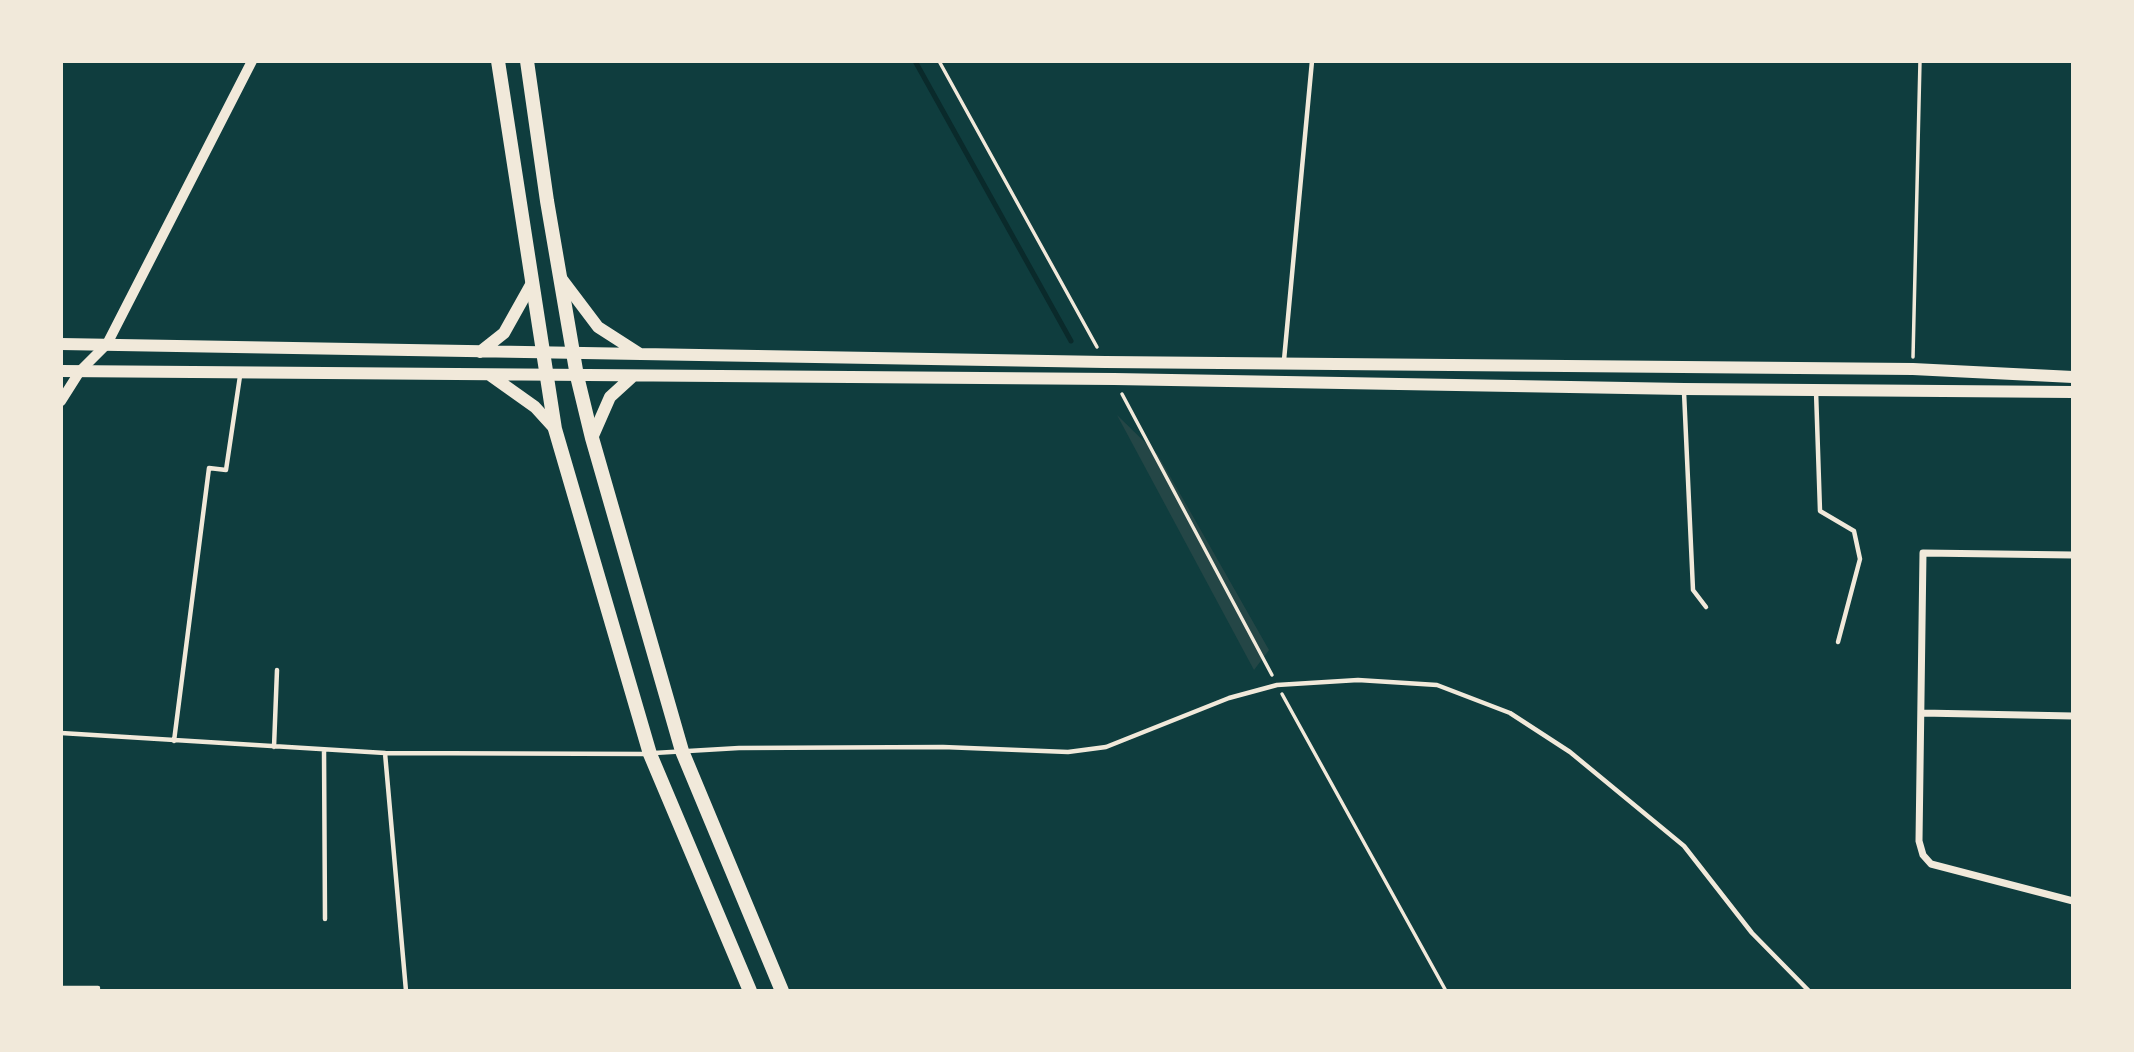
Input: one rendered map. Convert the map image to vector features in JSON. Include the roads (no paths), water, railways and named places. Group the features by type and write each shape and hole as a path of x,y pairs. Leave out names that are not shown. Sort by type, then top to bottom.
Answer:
{"main road":[{"path":"498,61 555,429 650,754 750,991"},
{"path":"527,61 577,376 592,438 682,751 782,991"},
{"path":"560,277 598,327 640,354"},
{"path":"480,352 504,333 532,283"},
{"path":"61,344 1105,362 1913,369 2073,377"},
{"path":"61,371 1114,379 1684,390 2073,392"},
{"path":"489,375 535,407 555,429"},
{"path":"592,438 610,397 633,376"}],"street":[{"path":"61,401 80,371 107,344 252,61"},
{"path":"2073,555 1923,554 1919,841 1923,855 1931,864 2073,901"},
{"path":"1922,713 2073,716"}],"lane":[{"path":"1284,363 1312,61"},
{"path":"174,741 209,468 226,470 240,373"},
{"path":"1684,390 1693,590 1706,607"},
{"path":"1816,390 1820,511 1854,531 1860,559 1838,642"},
{"path":"274,747 277,670"},
{"path":"61,733 386,753 650,754 682,751 943,747 1068,752 1105,747 1229,698 1277,685 1358,680 1437,685 1510,713 1570,752 1684,846 1752,933 1809,991"},
{"path":"324,750 325,919"},
{"path":"386,753 407,991"},
{"path":"61,988 98,988"}],"waterway":[{"path":"915,61 1071,341"}]}
